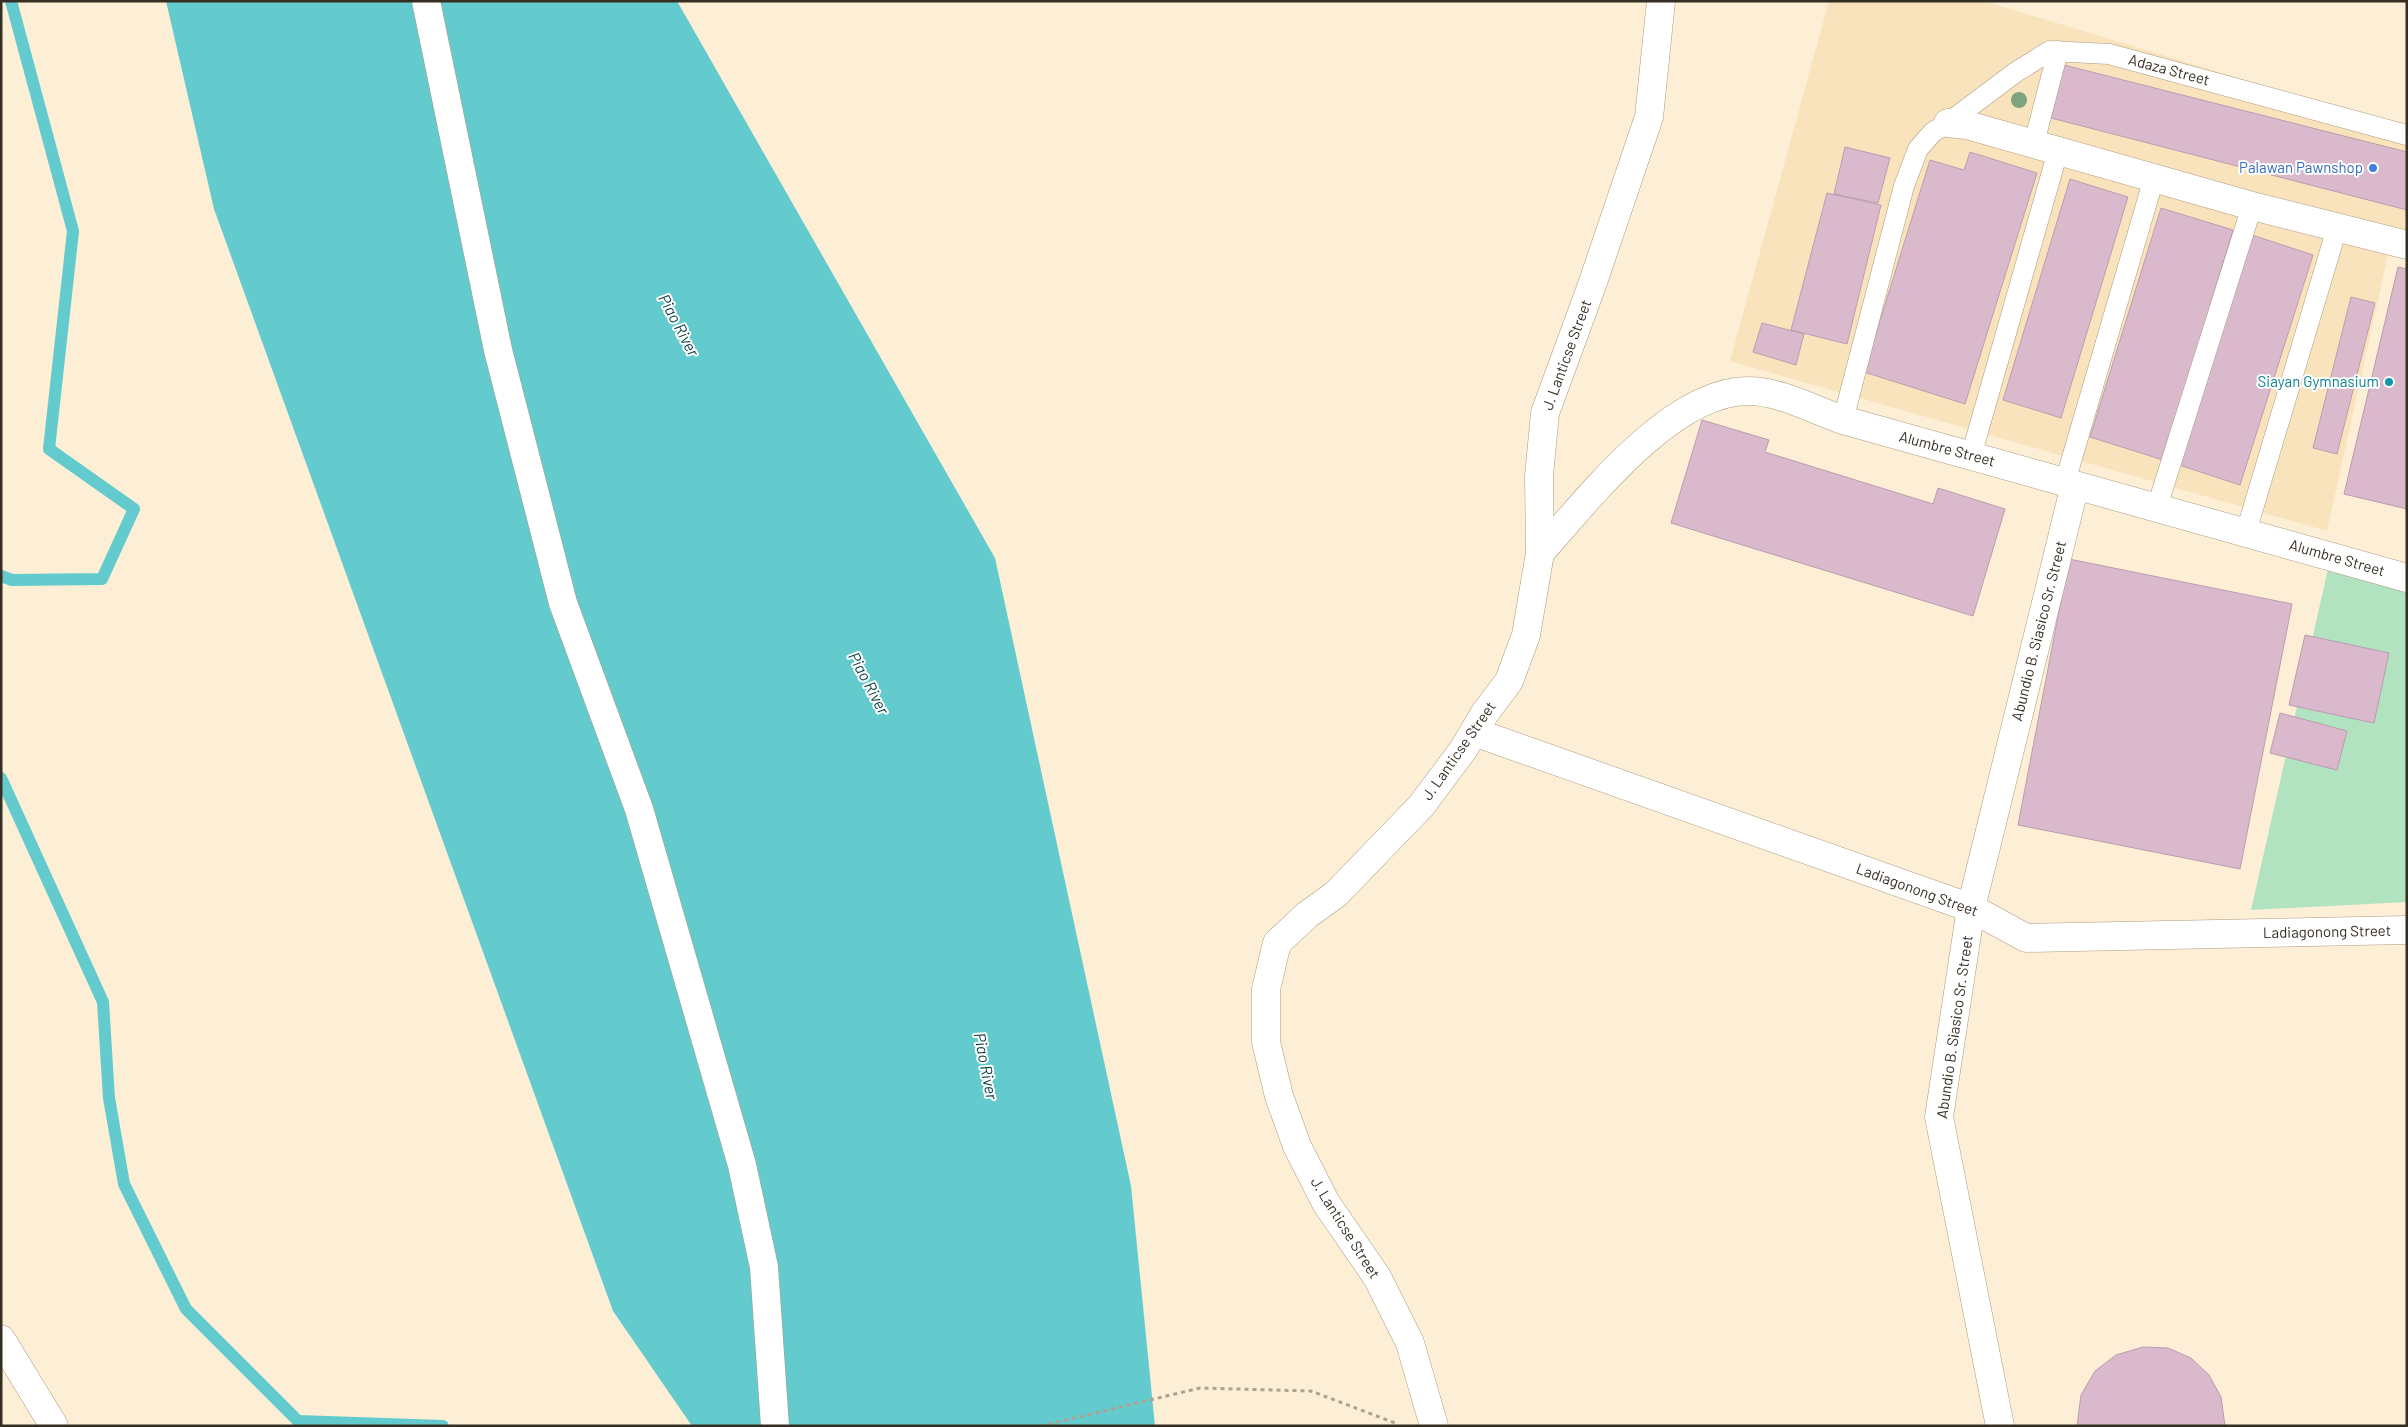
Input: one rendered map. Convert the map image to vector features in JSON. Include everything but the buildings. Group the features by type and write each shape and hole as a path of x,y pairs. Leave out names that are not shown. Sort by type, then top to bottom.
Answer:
{"street":[{"path":"426,1 498,350 558,584 639,809 742,1165 764,1267 775,1426"},
{"name":"J. Lanticse Street","path":"1434,1426 1410,1343 1377,1277 1326,1203 1297,1146 1279,1096 1266,1042 1266,989 1277,944 1307,915 1336,894 1398,832 1421,806 1509,681 1526,635 1540,553 1538,476 1545,413 1592,284 1649,117 1661,1"},
{"path":"1948,123 1967,125 2252,206 2407,245"},
{"name":"Alumbre Street","path":"1540,553 1620,464 1674,417 1718,395 1749,391 1778,397 1843,420 2407,578"},
{"name":"Abundio B. Siasico Sr. Street","path":"2000,1426 1940,1117 1971,908 2070,483"},
{"name":"Ladiagonong Street","path":"1474,732 1971,908 2026,938 2407,930"},
{"path":"1,1339 54,1426"}],"lane":[{"name":"Adaza Street","path":"1843,420 1904,186 1918,149 1933,132 2016,72 2050,51 2109,54 2407,135"},
{"path":"1971,456 2046,147 2058,51"},
{"path":"2070,483 2154,178"},
{"path":"2157,507 2252,206"},
{"path":"2246,532 2337,228"}],"path":[{"path":"1041,1426 1200,1388 1311,1390 1402,1426"}],"shaded area":[{"path":"1829,1 1984,1 2407,129 2407,246 2389,250 2327,531 1730,361"}],"green space":[{"path":"2328,569 2407,591 2407,902 2251,910"}],"water":[{"name":"Piao River","path":"166,1 677,1 995,558 1131,1186 1155,1426 692,1426 613,1311 214,209"}],"waterway":[{"path":"1,576 12,580 102,579 134,509 49,449 73,231 11,1"},
{"path":"1,778 103,1002 109,1098 124,1184 186,1309 298,1421 443,1426"}],"place":[{"name":"Palawan Pawnshop","path":"2373,168"},
{"name":"Siayan Gymnasium","path":"2389,382"}]}
